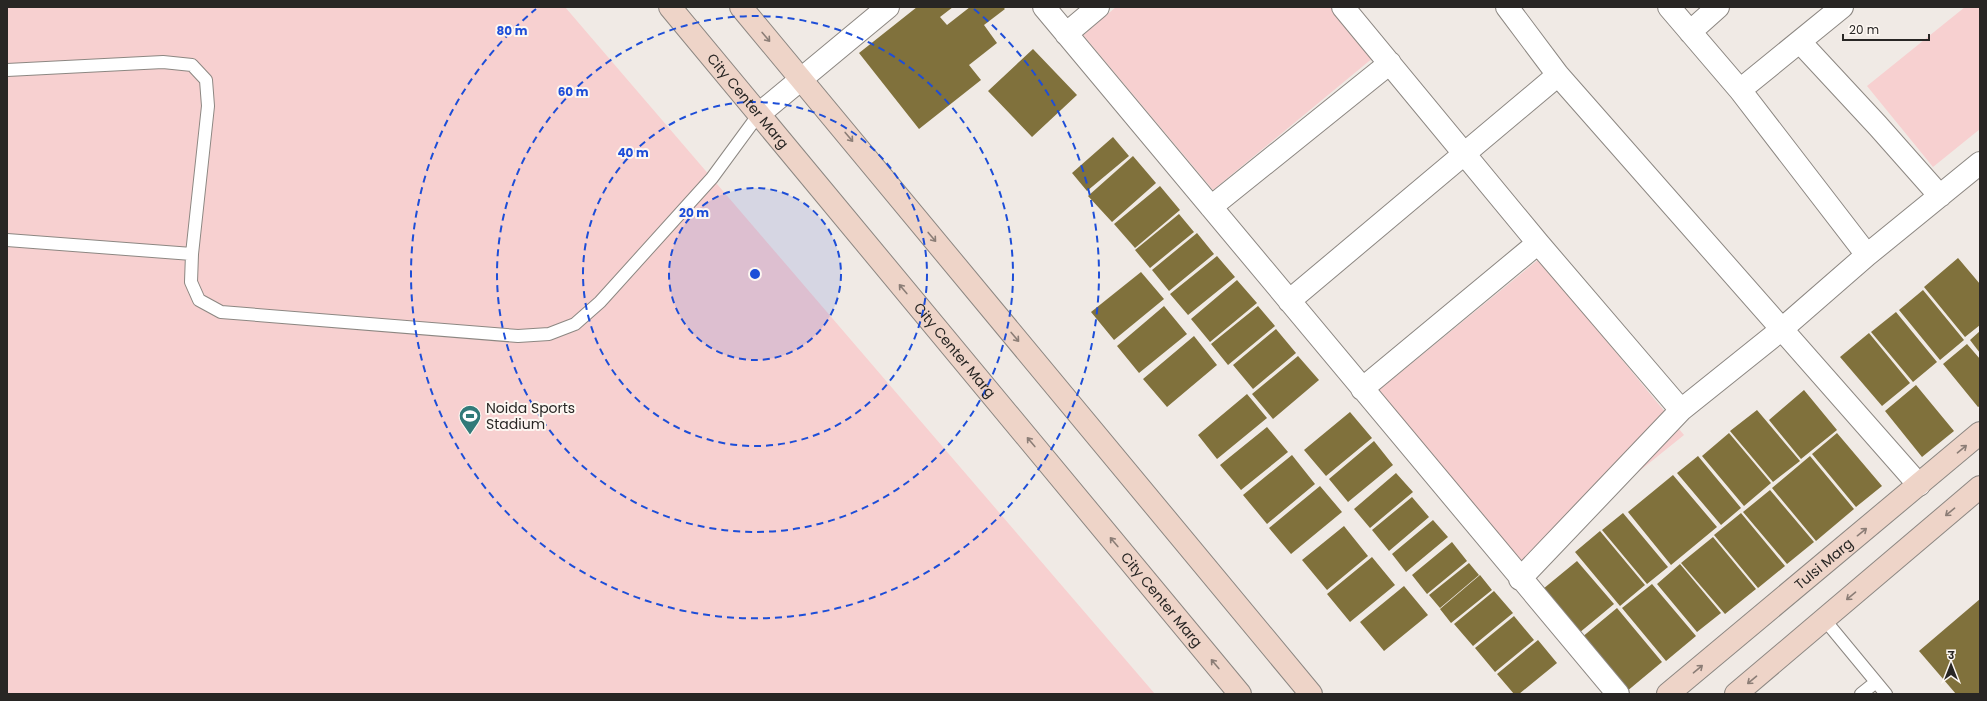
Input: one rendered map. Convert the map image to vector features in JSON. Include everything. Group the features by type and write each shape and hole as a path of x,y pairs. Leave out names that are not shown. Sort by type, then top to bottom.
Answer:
{"street":[{"name":"City Center Marg","path":"670,7 1240,694"},
{"path":"741,7 1311,694"},
{"path":"759,114 888,7"},
{"path":"1044,7 1520,579 1618,694"},
{"path":"1066,34 1098,7"},
{"path":"1344,7 1538,243 1681,410"},
{"path":"1507,7 1558,74 1919,485"},
{"path":"1669,7 1740,90 1866,255"},
{"path":"1690,32 1718,7"},
{"path":"1740,90 1842,7"},
{"path":"1800,42 1878,126 1940,196"},
{"path":"1211,208 1390,63"},
{"path":"1289,301 1465,155 1558,74"},
{"path":"1520,579 1681,410 1782,330 1866,255 1980,163"},
{"path":"1362,389 1538,243"},
{"name":"Tulsi Marg","path":"1668,694 1790,590 1919,485 1980,433"},
{"path":"1736,694 1980,487"}],"lane":[{"path":"7,70 163,62 192,66 206,80 208,106 192,254 191,282 199,300 221,312 518,336 549,334 575,324 600,302 712,178 759,114"},
{"path":"7,240 192,254"},
{"path":"1824,619 1886,694"},
{"path":"1861,694 1876,682"}],"shaded area":[{"name":"Noida Sports Stadium","path":"7,7 565,7 1155,694 7,694"},
{"path":"1116,7 1332,7 1374,57 1213,190 1083,35"},
{"path":"1965,7 1980,7 1980,129 1933,167 1867,86"},
{"path":"1539,259 1684,435 1523,565 1379,390"}],"building":[{"path":"917,7 953,7 940,17 947,25 970,7 1003,7 1005,9 984,25 997,43 969,65 981,80 919,129 859,53"},
{"path":"1033,49 1077,95 1032,137 988,91"},
{"path":"1113,137 1129,156 1087,191 1072,173"},
{"path":"1133,156 1156,183 1112,222 1088,196"},
{"path":"1160,186 1180,210 1135,248 1114,224"},
{"path":"1179,214 1194,232 1150,268 1135,250"},
{"path":"1197,233 1214,254 1169,291 1152,270"},
{"path":"1217,256 1235,277 1188,315 1170,294"},
{"path":"1958,258 1980,284 1980,325 1965,337 1924,287"},
{"path":"1141,272 1164,299 1114,340 1091,312"},
{"path":"1237,280 1257,303 1210,342 1191,319"},
{"path":"1923,290 1964,340 1940,360 1899,310"},
{"path":"1164,306 1187,334 1139,373 1117,346"},
{"path":"1258,306 1275,326 1228,365 1211,344"},
{"path":"1896,312 1937,362 1913,382 1871,332"},
{"path":"1276,329 1296,353 1253,389 1233,365"},
{"path":"1980,331 1980,353 1970,340"},
{"path":"1869,333 1910,383 1882,406 1840,357"},
{"path":"1194,336 1217,365 1167,407 1143,379"},
{"path":"1967,344 1980,359 1980,406 1978,407 1943,364"},
{"path":"1298,356 1319,380 1273,419 1252,394"},
{"path":"1916,385 1954,431 1922,457 1885,411"},
{"path":"1804,390 1837,430 1801,459 1769,420"},
{"path":"1247,394 1267,418 1217,459 1198,435"},
{"path":"1757,410 1800,461 1773,482 1730,431"},
{"path":"1350,412 1372,438 1326,476 1304,450"},
{"path":"1267,427 1288,452 1241,490 1220,465"},
{"path":"1729,433 1771,483 1744,506 1702,456"},
{"path":"1837,433 1882,486 1856,507 1812,454"},
{"path":"1374,441 1393,465 1348,502 1329,479"},
{"path":"1292,455 1315,484 1267,524 1243,495"},
{"path":"1698,456 1741,508 1721,525 1677,473"},
{"path":"1810,456 1854,509 1816,541 1772,488"},
{"path":"1396,473 1413,492 1370,528 1354,509"},
{"path":"1673,475 1717,527 1671,565 1628,512"},
{"path":"1320,486 1342,512 1291,554 1269,528"},
{"path":"1770,490 1814,542 1787,564 1743,512"},
{"path":"1412,497 1429,517 1389,551 1372,530"},
{"path":"1623,513 1668,567 1647,584 1602,530"},
{"path":"1741,513 1785,566 1758,588 1714,535"},
{"path":"1433,520 1448,537 1406,572 1392,554"},
{"path":"1344,526 1368,556 1327,590 1302,560"},
{"path":"1600,531 1645,585 1620,606 1575,552"},
{"path":"1713,537 1756,589 1725,614 1681,563"},
{"path":"1452,542 1467,561 1427,594 1412,575"},
{"path":"1372,557 1395,585 1350,622 1327,594"},
{"path":"1577,561 1614,604 1579,633 1543,589"},
{"path":"1469,563 1479,575 1440,608 1429,595"},
{"path":"1680,564 1721,613 1697,632 1657,584"},
{"path":"1480,575 1492,590 1451,623 1440,609"},
{"path":"1652,584 1696,636 1666,661 1622,608"},
{"path":"1404,586 1428,615 1384,651 1360,622"},
{"path":"1494,591 1513,613 1473,646 1454,624"},
{"path":"1980,599 1980,694 1956,694 1919,651"},
{"path":"1617,608 1662,662 1626,692 1581,638"},
{"path":"1514,616 1534,640 1495,672 1475,648"},
{"path":"1538,640 1557,663 1519,694 1514,694 1497,674"}],"place":[{"name":"Noida Sports Stadium","path":"470,436"}]}
